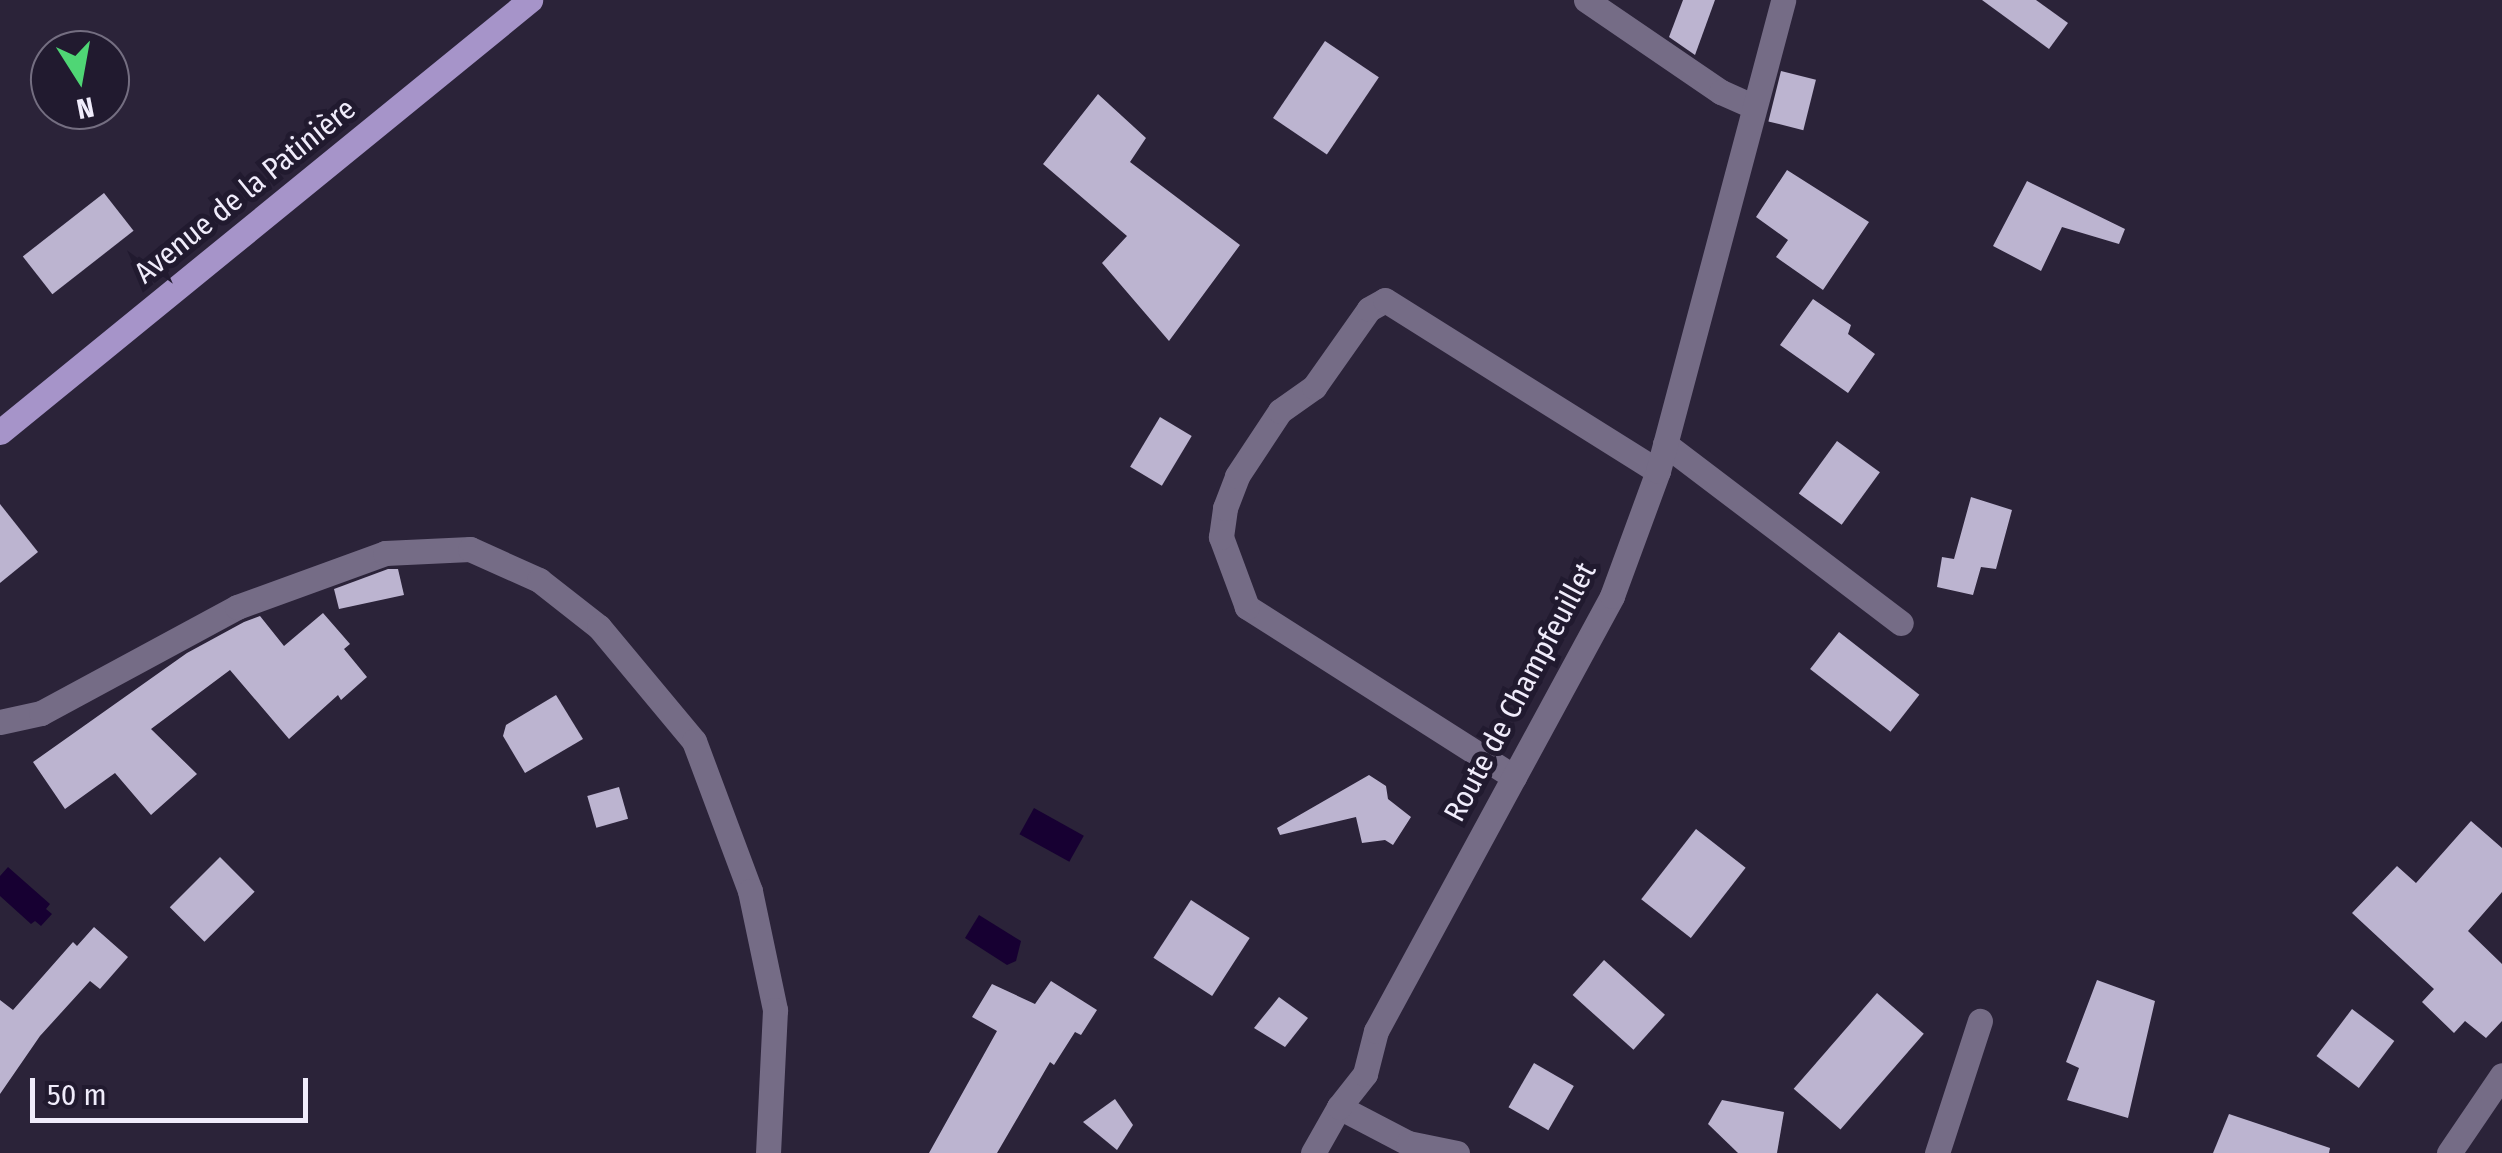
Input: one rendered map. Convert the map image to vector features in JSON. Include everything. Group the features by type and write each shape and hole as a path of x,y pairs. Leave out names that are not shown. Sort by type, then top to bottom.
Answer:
{"main road":[{"name":"Avenue de la Patinière","path":"0,432 530,0"}],"street":[{"path":"1586,0 1721,92 1754,106"},
{"name":"Route de Champfeuillet","path":"1313,1153 1338,1107 1366,1074 1376,1031 1612,596 1658,471 1783,0"},
{"path":"1514,777 1247,607 1221,537 1225,508 1237,476 1280,411 1314,387 1369,309 1385,300 1658,471"},
{"path":"1665,444 1901,623"},
{"path":"0,722 42,713 237,607 386,553 470,549 539,580 600,627 694,740 750,891 775,1010 768,1153"},
{"path":"1937,1153 1980,1021"},
{"path":"2449,1153 2502,1075"},
{"path":"1338,1107 1408,1143 1456,1153"}],"shaded area":[{"path":"1034,808 1084,836 1069,862 1019,834"},
{"path":"8,867 50,904 46,909 52,914 41,926 35,921 31,924 0,896 0,876"},
{"path":"979,915 1021,941 1016,961 1007,965 965,938"}],"building":[{"path":"1683,0 1715,0 1695,55 1669,37"},
{"path":"1982,0 2036,0 2068,23 2049,49"},
{"path":"1325,41 1379,77 1327,154 1273,118"},
{"path":"1781,71 1816,80 1803,130 1768,121"},
{"path":"1098,94 1146,138 1130,162 1240,245 1169,341 1102,263 1127,236 1043,164"},
{"path":"1787,170 1869,222 1823,290 1776,257 1788,240 1756,217"},
{"path":"2027,181 2125,229 2119,244 2062,227 2041,271 1993,246"},
{"path":"104,193 134,231 52,294 23,256"},
{"path":"1813,299 1851,325 1848,334 1875,354 1848,393 1780,345"},
{"path":"1160,417 1192,436 1162,486 1130,467"},
{"path":"1837,441 1880,472 1842,525 1799,494"},
{"path":"1971,497 2012,510 1996,569 1981,567 1973,595 1937,587 1942,557 1954,559"},
{"path":"0,504 38,552 0,583"},
{"path":"398,569 404,595 339,609 334,589"},
{"path":"323,613 350,644 344,649 367,677 341,700 338,695 289,739 230,670 151,729 197,774 151,815 115,773 65,809 33,762 187,653 244,622 260,616 284,646"},
{"path":"1839,632 1919,695 1890,732 1810,669"},
{"path":"556,695 583,739 525,773 503,736 506,725"},
{"path":"1369,775 1386,786 1388,799 1411,817 1393,845 1385,840 1362,843 1356,817 1280,835 1277,828"},
{"path":"619,787 628,819 596,828 587,796"},
{"path":"2471,821 2502,848 2502,892 2468,931 2502,964 2502,1021 2486,1038 2465,1021 2454,1033 2422,1002 2434,989 2352,913 2397,866 2416,883"},
{"path":"1696,829 1746,868 1691,938 1641,899"},
{"path":"220,857 255,892 204,942 170,907"},
{"path":"1191,900 1250,938 1212,996 1153,958"},
{"path":"94,927 128,957 100,989 90,981 40,1036 0,1094 0,1000 13,1010 73,942 77,946"},
{"path":"1604,960 1665,1015 1633,1050 1573,995"},
{"path":"2097,980 2155,1001 2128,1118 2067,1100 2079,1068 2066,1062"},
{"path":"1051,981 1097,1010 1081,1035 1075,1032 1054,1065 1050,1062 997,1153 929,1153 997,1031 972,1017 992,984 1035,1004"},
{"path":"1877,993 1924,1034 1840,1130 1794,1089"},
{"path":"1279,997 1308,1018 1285,1047 1254,1028"},
{"path":"2352,1009 2394,1041 2359,1088 2316,1056"},
{"path":"1534,1063 1574,1086 1548,1130 1508,1107"},
{"path":"1115,1099 1133,1125 1117,1150 1083,1122"},
{"path":"1722,1100 1784,1112 1777,1153 1738,1153 1708,1124"},
{"path":"2229,1114 2330,1148 2329,1153 2213,1153"}]}
